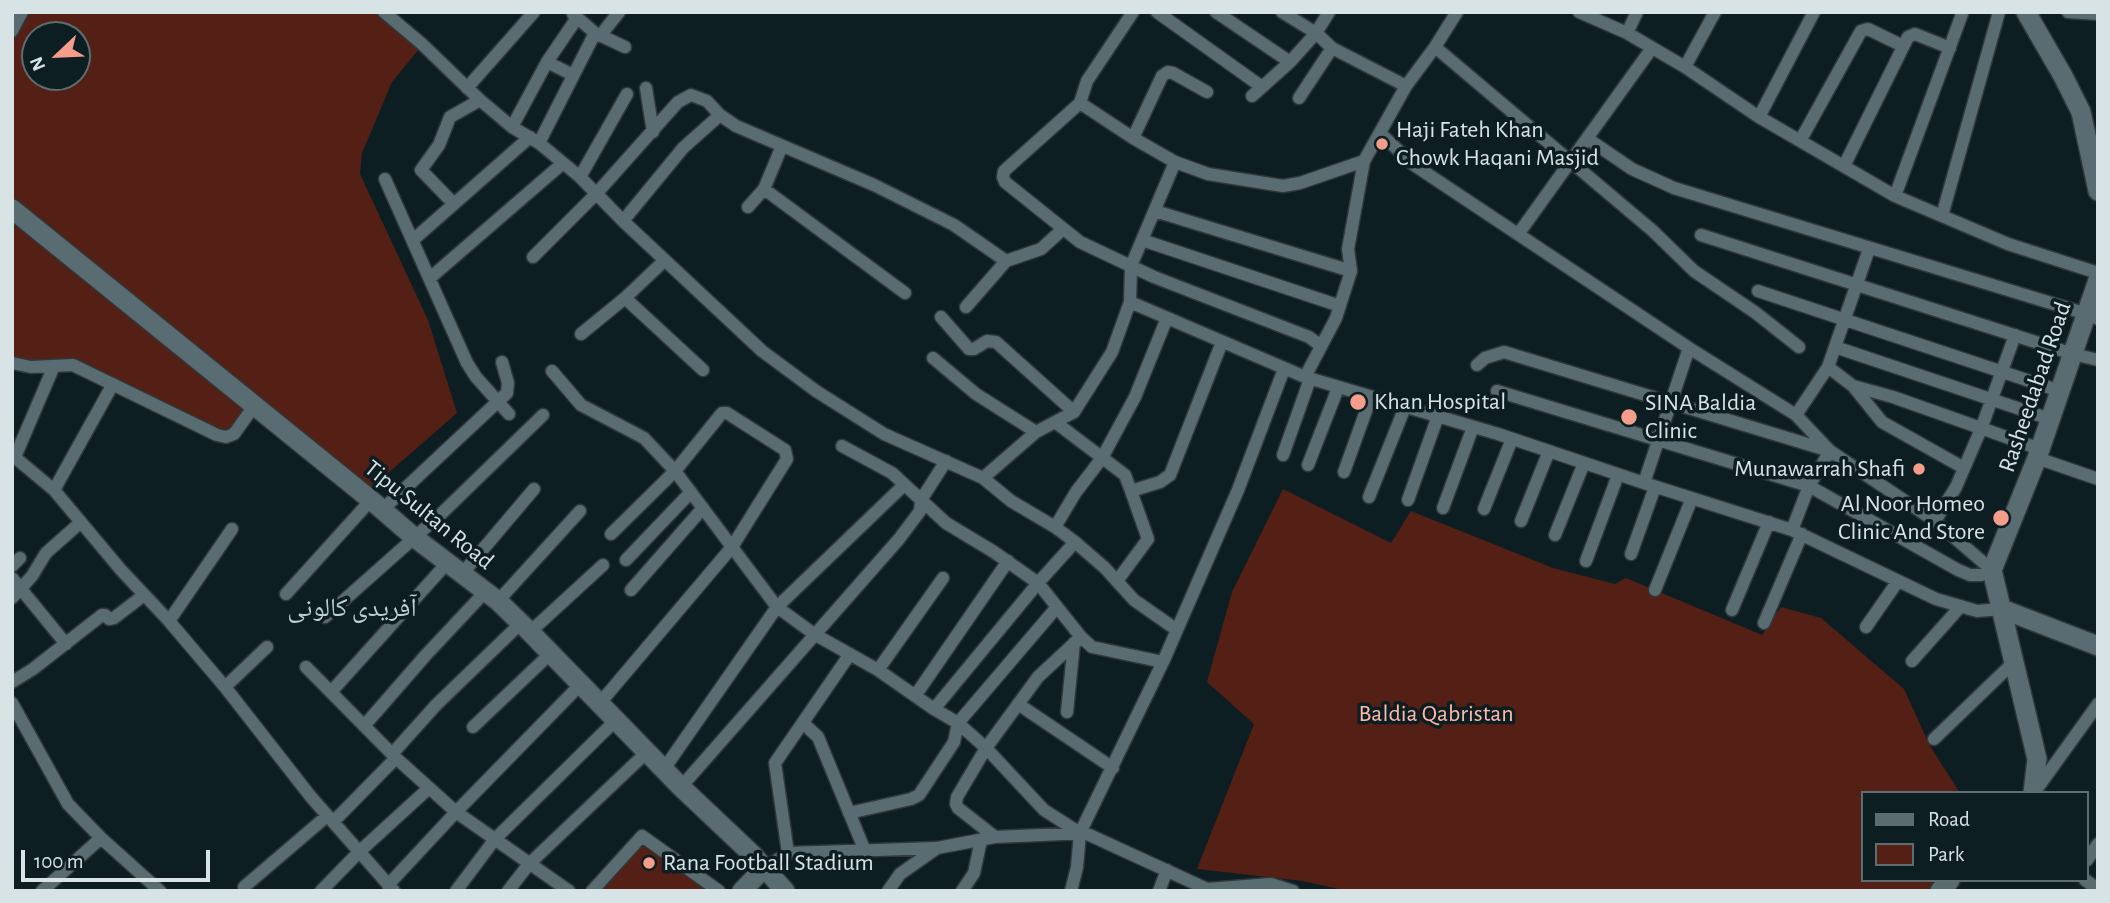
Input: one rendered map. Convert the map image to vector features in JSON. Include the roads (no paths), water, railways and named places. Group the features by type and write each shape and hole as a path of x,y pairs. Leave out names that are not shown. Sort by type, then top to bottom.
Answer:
{"main road":[{"path":"2026,12 2081,112 2098,191"},
{"name":"Tipu Sultan Road","path":"12,209 415,538 492,596 526,627 681,787 754,856 785,891"},
{"name":"Rasheedabad Road","path":"1992,570 2039,453 2073,354 2092,317 2098,280"},
{"path":"1992,570 2037,759 2033,791"},
{"path":"2002,609 2098,646"},
{"path":"742,891 764,868"}],"street":[{"path":"12,31 22,12"},
{"path":"384,12 512,127 535,140 580,177 762,351 816,391 884,434 983,478 1011,501 1075,542 1134,600 1177,630"},
{"path":"467,88 534,12"},
{"path":"413,240 535,140 598,34 620,12"},
{"path":"1133,12 1087,81 1080,103 1004,171 1005,182 1080,242 1154,277 1309,337 1321,346"},
{"path":"1157,12 1257,91 1290,62 1316,33 1329,12"},
{"path":"1216,12 1290,62"},
{"path":"1282,12 1316,33 1332,48 1406,86"},
{"path":"1283,455 1307,378 1336,318 1350,271 1348,248 1364,161 1406,86 1457,12"},
{"path":"1579,12 1652,47 1759,117 1895,196 2008,244 2098,273"},
{"path":"1627,33 1637,12"},
{"path":"1685,67 1715,12"},
{"path":"1759,117 1814,12"},
{"path":"1942,216 1999,12"},
{"path":"2068,12 2098,14"},
{"path":"1895,196 1962,14"},
{"path":"512,127 574,15 598,34 625,47"},
{"path":"1800,141 1861,31 1868,29 1903,46"},
{"path":"1844,166 1908,37 1915,34 1950,48"},
{"path":"1435,47 1653,231 1694,271 1756,313 1799,347"},
{"path":"1519,233 1652,47"},
{"path":"1299,98 1332,48"},
{"path":"547,62 573,75"},
{"path":"1133,138 1162,76 1168,72 1207,92"},
{"path":"646,88 653,132"},
{"path":"580,177 627,94"},
{"path":"533,257 596,194 678,102 691,95 708,102 736,126 874,185 954,225 1006,261"},
{"path":"454,204 421,170 439,145 450,117 480,100"},
{"path":"1080,103 1175,162 1208,174 1283,186 1300,183 1364,161"},
{"path":"623,221 684,148 720,115"},
{"path":"1380,133 1414,165 1689,348 1796,415 1830,451 1935,521 1992,570 1981,575 1970,575 1958,570 1809,486 1497,391"},
{"path":"1588,139 1632,169 1674,188 2092,317"},
{"path":"748,207 764,189 782,146"},
{"path":"983,478 1035,432 1074,412 1112,352 1130,302 1131,266 1175,162"},
{"path":"430,278 563,163"},
{"path":"385,178 467,363 475,377 509,414"},
{"path":"764,189 905,293"},
{"path":"1155,211 1350,271"},
{"path":"966,307 1006,261 1041,249 1063,229"},
{"path":"1701,235 2098,360"},
{"path":"1142,240 1340,306"},
{"path":"1796,415 1828,367 1869,249"},
{"path":"581,334 665,260"},
{"path":"1758,291 2060,391"},
{"path":"625,298 703,370"},
{"path":"1130,302 1307,378 1512,439 1769,522 1797,532 1936,598 1977,611 2002,609"},
{"path":"941,317 969,349 987,341 996,342 1074,412"},
{"path":"1055,527 1076,492 1102,458 1135,397 1167,318"},
{"path":"1935,521 1956,487 1981,429 2015,335"},
{"path":"1131,491 1160,482 1170,475 1222,342"},
{"path":"1835,346 2050,419"},
{"path":"1632,554 1659,440 1689,348"},
{"path":"1477,365 1485,358 1504,352 1830,451"},
{"path":"933,358 976,394 1035,432"},
{"path":"286,594 376,505 507,393 509,388 502,362"},
{"path":"12,363 31,367 73,365 226,437 234,434 254,405"},
{"path":"54,366 14,456 54,490 121,570 169,621 330,819 391,888 456,812 581,684"},
{"path":"12,375 31,367"},
{"path":"1828,367 1853,386 1882,422 1964,468"},
{"path":"1071,891 1077,867 1080,833 1163,662 1238,490 1284,369"},
{"path":"552,371 580,405 644,438 675,471 777,607 814,634 877,670 958,723 986,748 1044,810 1080,833"},
{"path":"54,490 113,384"},
{"path":"1853,386 1893,397 1981,429 2098,479"},
{"path":"1308,465 1338,388"},
{"path":"1344,472 1371,397"},
{"path":"1369,496 1405,407"},
{"path":"600,703 732,547 787,459 785,450 727,413 722,413 675,471 611,534"},
{"path":"325,617 415,538 543,415"},
{"path":"1408,500 1438,416"},
{"path":"1055,422 1125,475 1148,539 1116,581"},
{"path":"1443,508 1473,427"},
{"path":"1484,509 1512,439"},
{"path":"842,446 892,473 946,523 1038,583 1078,640 1092,647 1163,662"},
{"path":"1521,521 1549,451"},
{"path":"1765,623 1797,532 1809,486 1830,451"},
{"path":"681,787 899,539 920,511 921,500 946,461"},
{"path":"1555,535 1584,463"},
{"path":"1586,561 1618,475"},
{"path":"664,769 777,607 904,485"},
{"path":"331,692 534,489"},
{"path":"626,560 691,492"},
{"path":"1655,590 1692,498"},
{"path":"631,590 703,508"},
{"path":"364,726 425,656 580,511"},
{"path":"17,594 46,553 81,522"},
{"path":"1732,610 1769,522"},
{"path":"169,621 232,529"},
{"path":"933,709 1075,542"},
{"path":"915,696 1008,561"},
{"path":"244,887 330,819 394,756 436,705 603,565"},
{"path":"12,578 17,594 66,644"},
{"path":"877,670 943,578"},
{"path":"1866,627 1898,581"},
{"path":"12,682 102,615 109,619 114,618 144,595"},
{"path":"1912,661 1961,606"},
{"path":"849,813 919,795 954,742 958,723 1057,607"},
{"path":"995,837 956,804 957,797 986,748 1038,677 1078,640"},
{"path":"1067,712 1078,640"},
{"path":"225,687 267,647"},
{"path":"473,727 551,653"},
{"path":"788,853 775,763 850,654"},
{"path":"1934,739 2014,662"},
{"path":"306,667 394,756 456,812 569,891"},
{"path":"12,703 68,804 160,891"},
{"path":"1018,704 1113,768"},
{"path":"2034,791 2098,704"},
{"path":"456,891 495,839 616,720"},
{"path":"803,723 818,737 865,851"},
{"path":"508,891 529,864 647,751"},
{"path":"321,891 429,788"},
{"path":"764,868 788,853 937,848 995,837 1085,833 1207,889 1270,887 1293,891"},
{"path":"592,891 642,836 719,891"},
{"path":"49,889 101,838"},
{"path":"962,891 974,873 981,840"},
{"path":"888,891 900,874 937,848"},
{"path":"1159,891 1167,870"}],"place":[{"name":"Haji Fateh Khan Chowk Haqani Masjid","path":"1382,144"},
{"name":"Khan Hospital","path":"1358,402"},
{"name":"SINA Baldia Clinic","path":"1629,417"},
{"name":"Munawarrah Shafi","path":"1919,469"},
{"name":"Al Noor Homeo Clinic And Store","path":"2001,518"},
{"name":"Rana Football Stadium","path":"649,863"}],"district":[{"name":"آفریدی کالونی","path":"352,608"}],"park label":[{"name":"Baldia Qabristan","path":"1436,714"}]}
